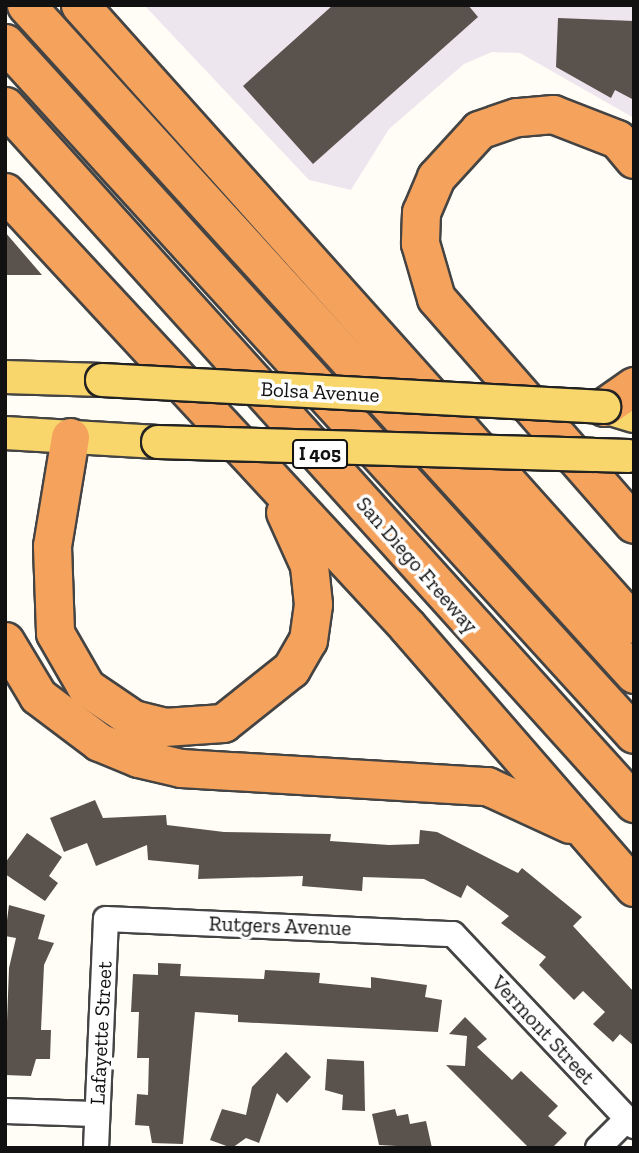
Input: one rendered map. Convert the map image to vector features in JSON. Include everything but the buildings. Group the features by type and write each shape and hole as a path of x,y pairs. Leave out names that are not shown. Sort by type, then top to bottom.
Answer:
{"highway":[{"path":"26,5 634,674"},
{"path":"80,5 632,624"},
{"path":"5,43 634,734"},
{"path":"5,55 45,87"},
{"name":"San Diego Freeway","path":"5,106 634,803"},
{"path":"634,159 617,139 553,114 516,117 479,130 436,177 421,212 421,243 436,298 634,524"},
{"path":"5,192 509,741 578,828 634,887"},
{"path":"619,411 634,386"},
{"path":"70,437 52,546 55,633 73,672 108,707 164,727 237,717 273,689 308,640 309,565 266,478"},
{"path":"5,641 38,696 99,742 138,758 181,768 487,786 578,828"}],"main road":[{"name":"Bolsa Avenue","path":"5,377 102,380 619,411"},
{"path":"5,433 158,442 631,455"}],"street":[{"name":"Rutgers Avenue","path":"106,919 453,934"},
{"name":"Lafayette Street","path":"96,1148 106,919"},
{"name":"Vermont Street","path":"453,934 630,1122"},
{"path":"5,1111 97,1114"},
{"path":"598,1148 630,1122"}],"shaded area":[{"path":"144,5 634,5 634,118 520,53 492,52 464,64 389,129 351,190 309,180"}]}
